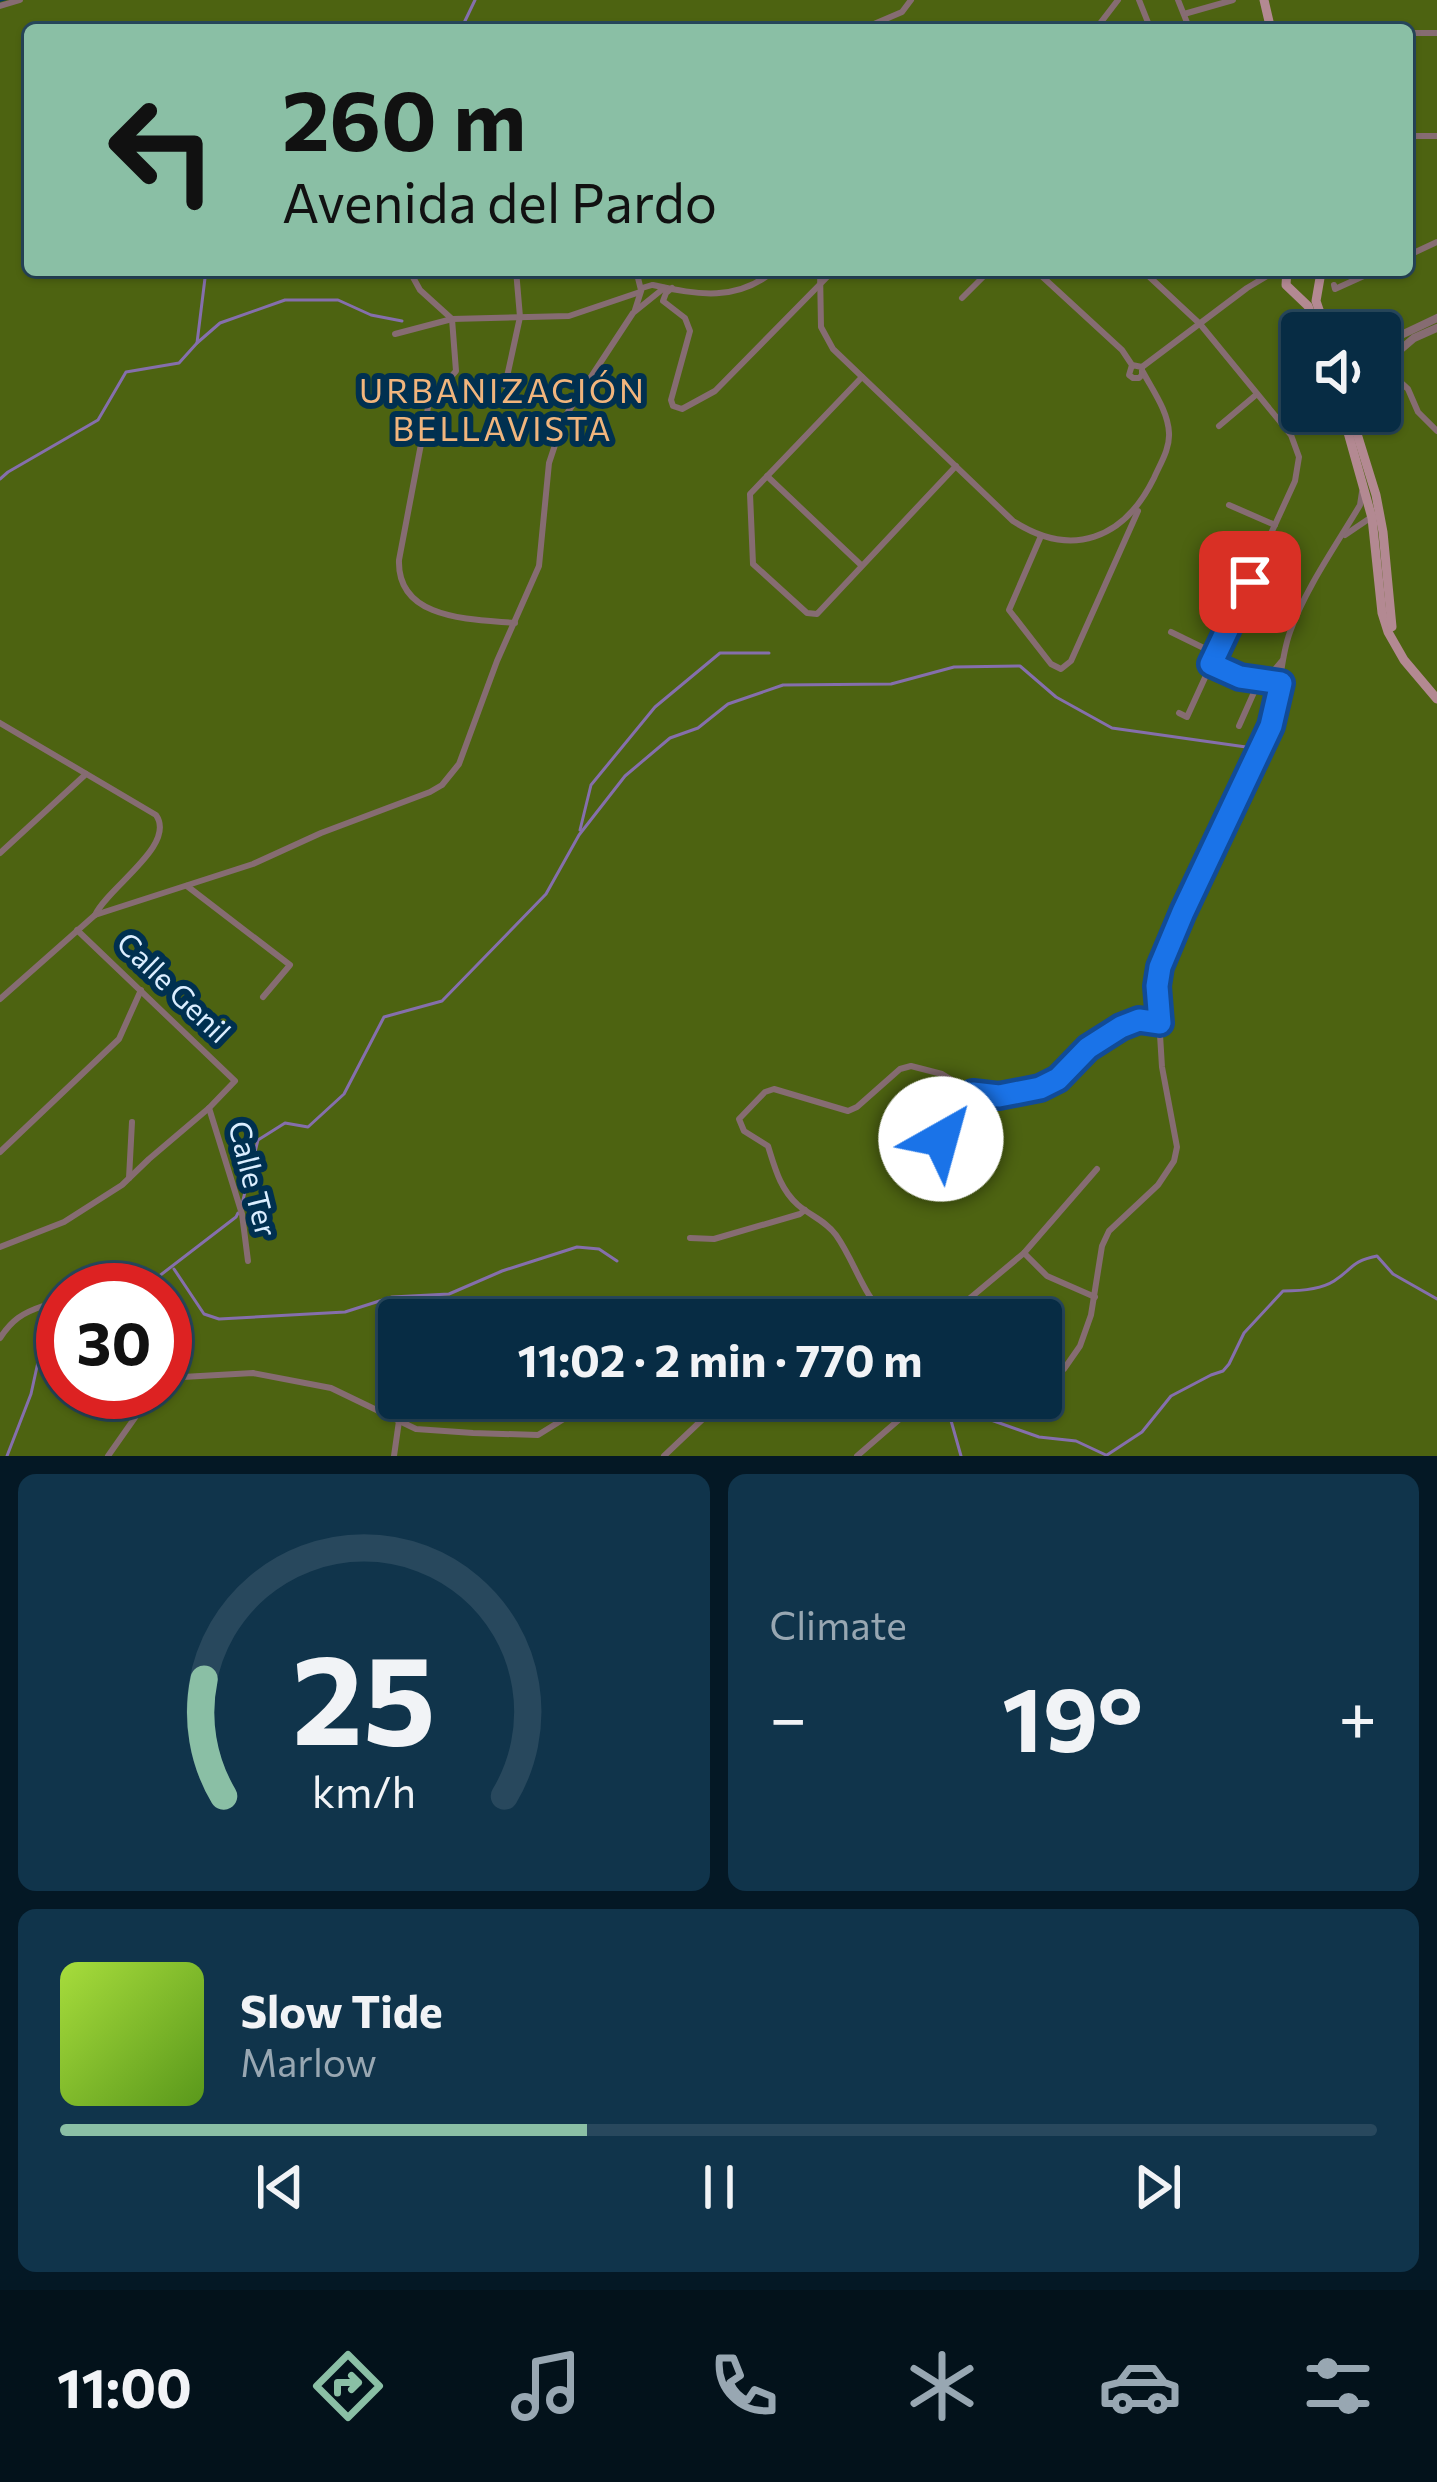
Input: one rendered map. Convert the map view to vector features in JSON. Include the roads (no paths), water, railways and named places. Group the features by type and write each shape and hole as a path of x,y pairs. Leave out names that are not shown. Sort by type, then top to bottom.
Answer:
{"main road":[{"path":"1287,276 1286,285 1311,312"},
{"path":"1317,312 1319,276"},
{"path":"1298,296 1316,289"},
{"path":"1353,432 1366,523 1375,537 1382,613 1404,660 1437,699"},
{"path":"1356,432 1383,532 1389,612 1404,660"}],"street":[{"path":"0,5 20,0"},
{"path":"874,24 902,12 911,0"},
{"path":"1178,0 1188,24"},
{"path":"1184,14 1233,0"},
{"path":"412,276 420,290 452,319 455,371 429,403 399,570 410,597 425,609 515,623"},
{"path":"505,386 520,316 517,276"},
{"path":"640,276 649,293 689,324 671,400 682,409 715,391 828,276"},
{"path":"395,334 452,319 569,316 668,288 729,294 767,276"},
{"path":"820,276 825,338 1013,521 1041,536 1072,541 1111,530 1142,501"},
{"path":"962,298 984,276"},
{"path":"1041,536 1009,610 1061,669 1071,661 1124,544 1168,444 1169,429 1139,368 1042,276"},
{"path":"1148,276 1200,324 1291,435 1299,457 1295,481 1216,654 1186,717 1179,713"},
{"path":"1153,393 1129,372 1267,276 1286,285"},
{"path":"1334,285 1335,289 1364,276"},
{"path":"95,915 253,864 442,785 459,764 539,566 549,463 563,418 649,293 668,288"},
{"path":"1401,335 1437,318"},
{"path":"1401,349 1437,328"},
{"path":"862,377 750,494 753,564 806,613 817,614 956,466"},
{"path":"1401,382 1418,412 1437,431"},
{"path":"1219,426 1258,394"},
{"path":"1338,542 1366,523 1375,508 1364,453"},
{"path":"767,476 862,566"},
{"path":"1363,483 1358,516 1366,523"},
{"path":"1229,505 1275,525"},
{"path":"1062,1371 1080,1346 1109,1231 1158,1185 1174,1161 1177,1147 1162,1067 1160,967 1278,704 1287,638 1296,616 1360,505"},
{"path":"1111,530 1124,544"},
{"path":"1171,632 1216,654"},
{"path":"1239,726 1262,681 1283,660"},
{"path":"1211,664 1240,677 1281,683"},
{"path":"1262,681 1278,704"},
{"path":"0,723 156,815 162,828 155,847 95,915 0,999"},
{"path":"0,853 86,774"},
{"path":"187,886 290,965 263,997"},
{"name":"Calle Genil","path":"77,930 235,1081 209,1108"},
{"path":"0,1152 119,1040 141,990"},
{"path":"1097,1169 1024,1253 943,1318 886,1317 872,1303 838,1237 793,1199 777,1176 768,1146 746,1132 739,1121 741,1113 765,1092 784,1090 848,1111 900,1069 911,1066 942,1074 973,1093 999,1096 1040,1088 1058,1079 1100,1039 1159,1006"},
{"path":"1139,1020 1160,1023"},
{"path":"941,1139 973,1093"},
{"path":"0,1247 64,1222 122,1185 209,1108"},
{"name":"Calle Ter","path":"209,1108 240,1208 248,1261"},
{"path":"129,1178 132,1122"},
{"path":"689,1238 715,1239 805,1210"},
{"path":"1024,1253 1047,1276 1095,1297"},
{"path":"0,1338 23,1312 36,1308"},
{"path":"192,1375 253,1373 331,1388 416,1429 538,1436 564,1419"},
{"path":"113,1453 135,1419"},
{"path":"664,1456 702,1419"},
{"path":"857,1456 900,1419"},
{"path":"394,1456 399,1421"}],"waterway":[{"path":"462,24 475,0"},
{"path":"0,479 98,420 126,372 179,363 197,343 205,276"},
{"path":"197,343 220,323 285,300 338,300 371,315 402,321"},
{"path":"580,830 591,785 655,707 720,653 769,653"},
{"path":"242,1204 258,1140 285,1123 308,1127 344,1094 384,1017 442,1001 546,894 579,835 625,776 670,738 698,728 728,704 783,685 891,684 954,667 1020,666 1056,697 1112,728 1246,747"},
{"path":"176,1263 238,1213"},
{"path":"192,1296 204,1314 219,1319 345,1312 392,1297 449,1294 577,1247 599,1249 617,1261"},
{"path":"1107,1455 1142,1432 1171,1396 1223,1371 1244,1333 1283,1291 1322,1286 1377,1256 1393,1274 1437,1299"},
{"path":"7,1456 36,1371"},
{"path":"951,1419 961,1456"},
{"path":"988,1419 1039,1437 1076,1441 1106,1455"}],"district":[{"name":"URBANIZACIÓN BELLAVISTA","path":"503,410"}]}
